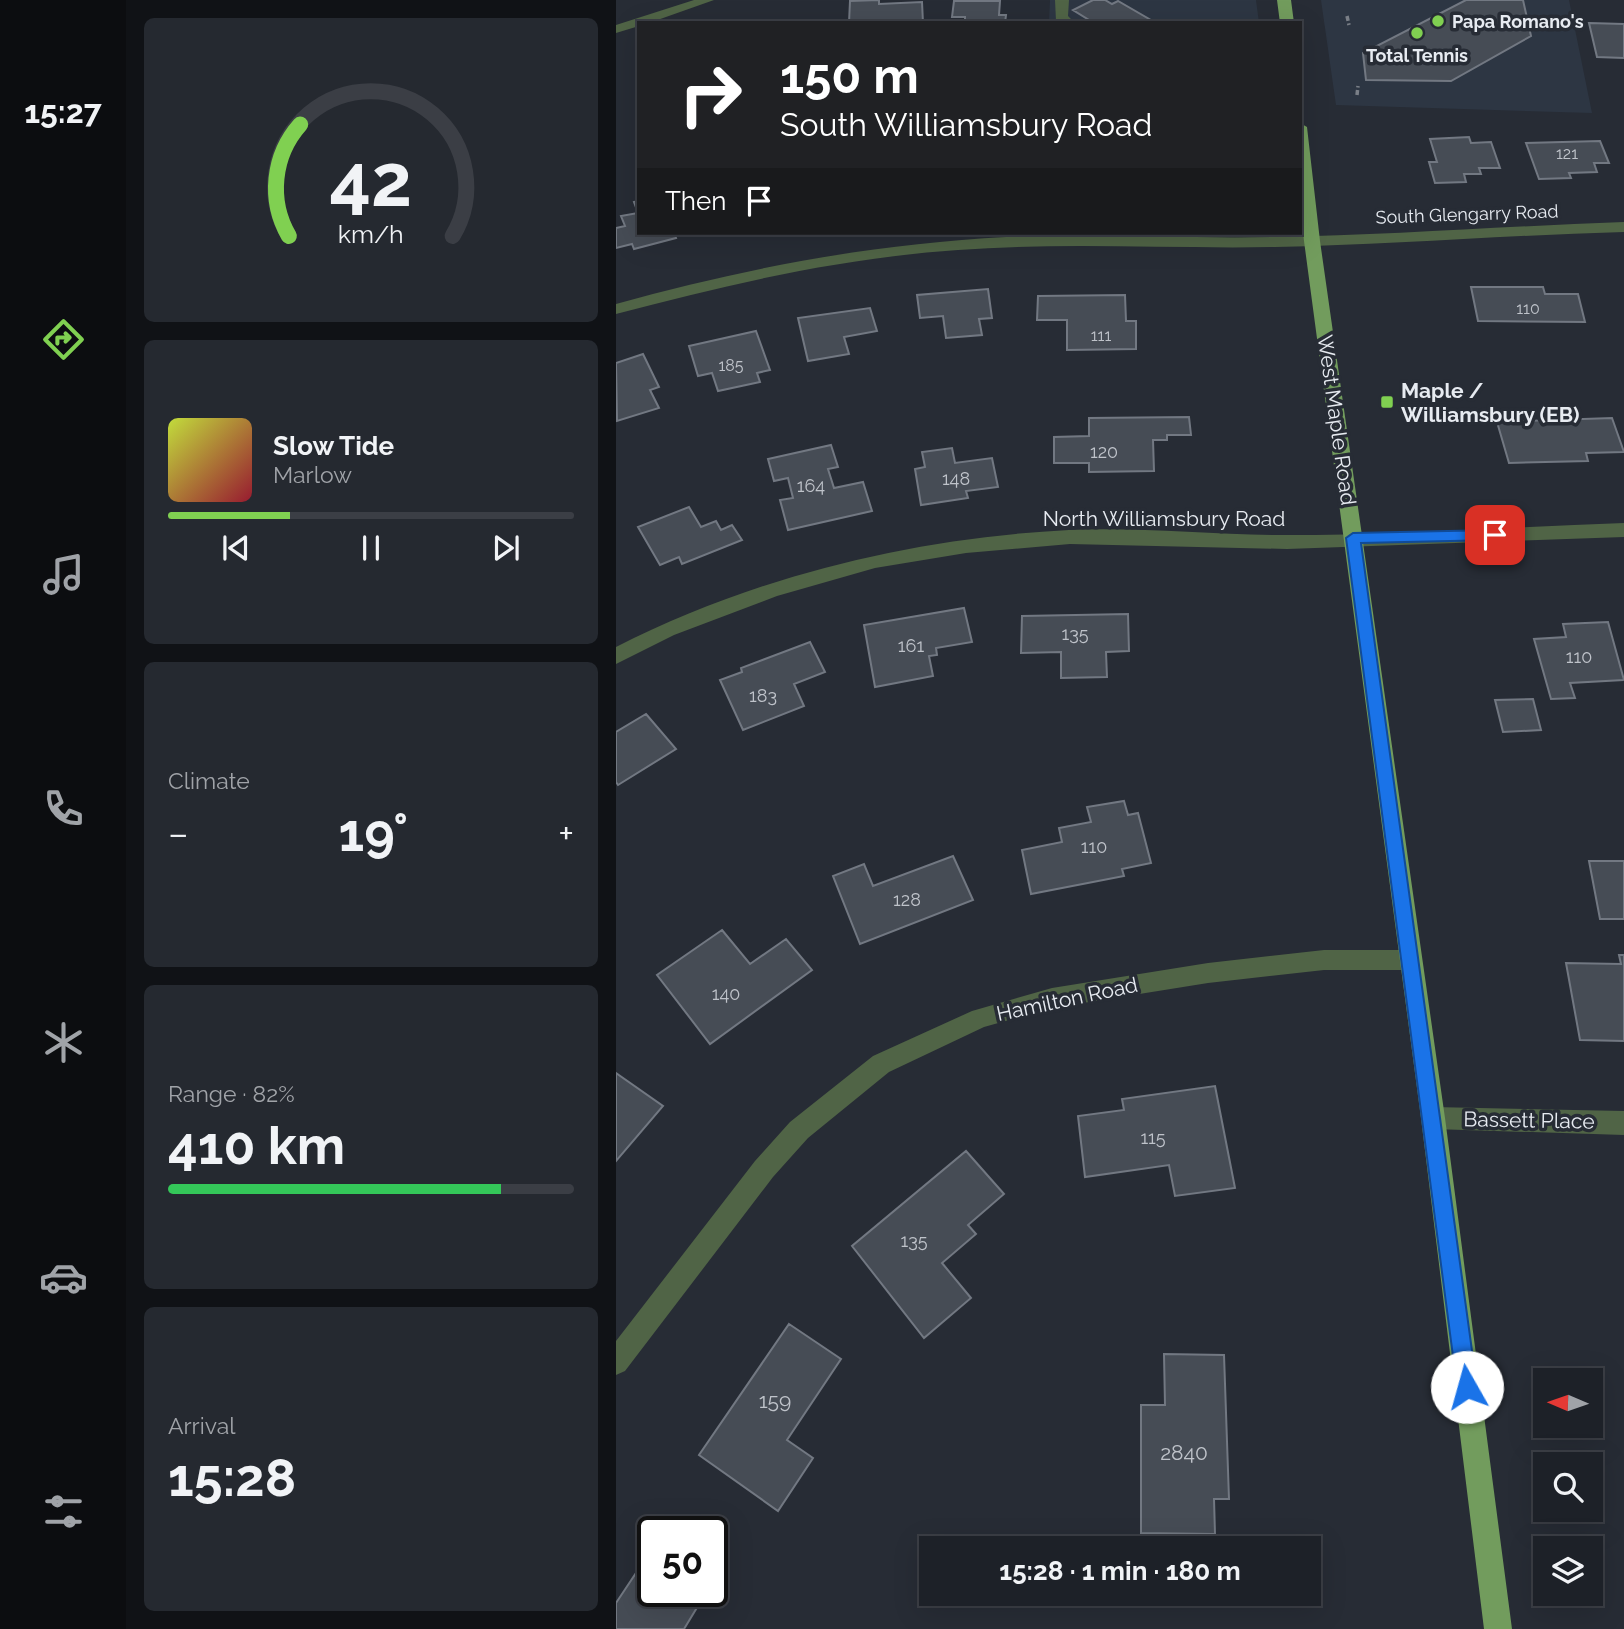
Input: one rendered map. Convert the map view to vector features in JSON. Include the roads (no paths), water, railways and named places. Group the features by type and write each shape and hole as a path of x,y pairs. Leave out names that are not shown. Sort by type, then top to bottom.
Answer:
{"main road":[{"path":"1284,0 1287,21"},
{"name":"West Maple Road","path":"1302,146 1312,241 1433,1118 1498,1629"}],"street":[{"path":"641,21 707,0"},
{"path":"1062,0 1061,18 1066,21"},
{"path":"616,29 637,22"},
{"name":"South Glengarry Road","path":"616,309 665,294 792,267 924,247 1007,242 1312,241 1386,235 1624,228"},
{"name":"North Williamsbury Road","path":"616,656 667,630 772,590 874,561 966,546 1070,537 1287,542 1624,530"},
{"name":"Hamilton Road","path":"616,1362 799,1130 881,1063 981,1018 1052,998 1208,973 1324,960 1411,960"},
{"name":"Bassett Place","path":"1433,1118 1624,1123"}],"place":[{"name":"Papa Romano's","path":"1438,21"},
{"name":"Total Tennis","path":"1417,33"},
{"name":"Maple / Williamsbury (EB)","path":"1387,402"}]}
